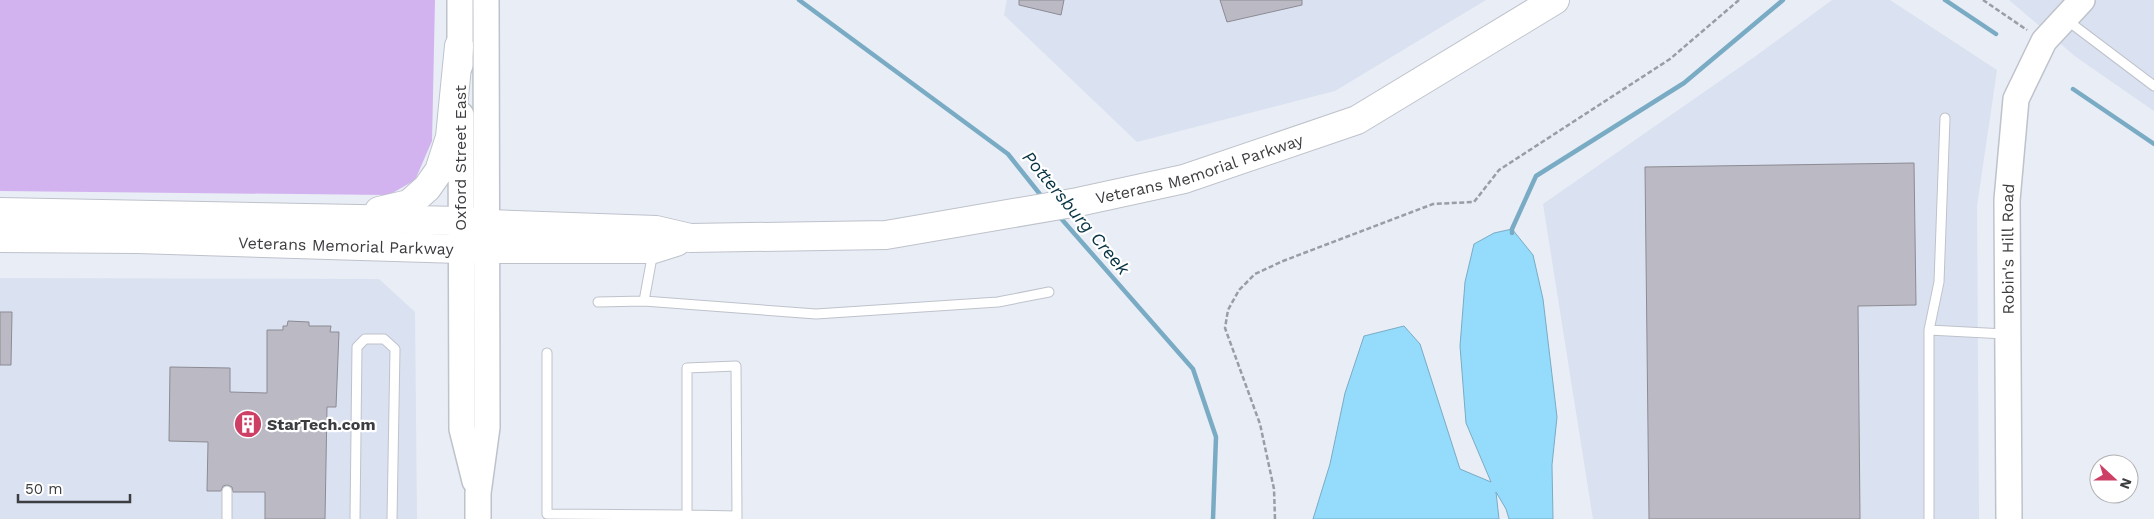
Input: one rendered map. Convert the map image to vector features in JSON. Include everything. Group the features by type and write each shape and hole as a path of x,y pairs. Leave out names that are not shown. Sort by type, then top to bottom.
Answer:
{"highway":[{"name":"Veterans Memorial Parkway","path":"0,238 137,239 460,249 479,231 656,230 690,238 886,235 1078,202 1184,179 1357,120 1554,0"},
{"path":"343,218 409,204 427,188 435,177 439,171 450,136 459,46"},
{"name":"Veterans Memorial Parkway","path":"0,212 343,218 654,248 690,238"}],"main road":[{"name":"Oxford Street East","path":"460,0 459,46 479,231 487,427 478,493 478,519"},
{"name":"Oxford Street East","path":"479,231 486,0"},
{"name":"Robin's Hill Road","path":"2009,519 2008,200 2016,99 2044,41 2082,0"},
{"name":"Oxford Street East","path":"460,249 462,429 478,493"}],"lane":[{"path":"2068,21 2154,86"},
{"path":"1929,519 1929,330 1939,282 1945,118"},
{"path":"644,301 654,248"},
{"path":"598,302 644,301 816,314 998,302 1049,292"},
{"path":"1929,330 2008,334"},
{"path":"355,519 357,347 365,339 384,339 395,349 392,519"},
{"path":"547,353 547,516 688,515 737,517 736,366 687,368 688,515"},
{"path":"227,491 227,519"}],"path":[{"path":"1275,519 1274,488 1260,424 1225,328 1228,310 1239,290 1255,274 1283,261 1433,204 1474,202 1499,170 1670,59 1739,0"},
{"path":"1983,0 2044,41"}],"shaded area":[{"path":"0,0 435,0 432,141 415,180 389,195 0,191"},
{"path":"1007,0 1486,0 1335,91 1137,142 1004,15"},
{"path":"1832,0 1890,0 1997,70 1977,206 1979,519 1593,519 1543,204 1753,58"},
{"path":"2009,0 2154,0 2154,111 2076,57"},
{"path":"0,278 379,279 415,312 417,519 0,519"}],"water":[{"path":"1512,229 1533,255 1543,299 1557,417 1552,465 1553,519 1509,519 1506,509 1496,492 1499,519 1313,519 1330,464 1345,393 1364,336 1404,326 1420,344 1460,469 1491,482 1466,423 1460,346 1465,282 1474,244 1494,233"}],"building":[{"path":"1019,0 1064,0 1061,15 1019,5"},
{"path":"1220,0 1302,0 1302,5 1227,22"},
{"path":"1914,163 1916,305 1858,306 1860,519 1649,519 1645,167"},
{"path":"0,312 12,312 11,365 0,365"},
{"name":"StarTech.com","path":"288,321 309,322 309,326 331,326 330,332 339,332 336,407 327,407 325,519 265,519 265,492 233,492 232,487 227,485 223,486 221,491 207,491 208,442 169,441 170,367 230,368 230,392 267,393 267,330 283,330 283,326 287,326"}],"waterway":[{"name":"Pottersburg Creek","path":"799,0 1008,154 1043,198"},
{"path":"1512,233 1512,229 1536,176 1684,83 1783,0"},
{"path":"1945,0 1996,34"},
{"path":"2073,89 2154,144"},
{"name":"Pottersburg Creek","path":"1058,215 1193,369 1216,437 1213,519"}],"place":[{"name":"StarTech.com","path":"248,424"}]}
